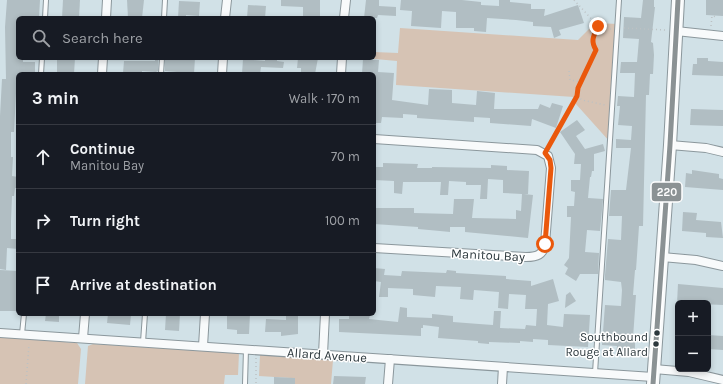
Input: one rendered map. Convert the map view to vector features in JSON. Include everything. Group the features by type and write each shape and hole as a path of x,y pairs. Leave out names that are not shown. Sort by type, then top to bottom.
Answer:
{"street":[{"path":"106,16 107,0"},
{"path":"225,16 227,0"},
{"path":"344,16 346,0"},
{"path":"653,377 670,145 678,0"},
{"path":"676,31 723,36"},
{"path":"102,72 103,60"},
{"path":"222,72 223,60"},
{"path":"341,72 342,60"},
{"path":"376,139 531,149 545,153"},
{"path":"670,145 706,148 723,152"},
{"name":"Manitou Bay","path":"376,248 526,257 538,256 543,252 545,244 551,164 545,153"},
{"path":"662,257 696,260 723,266"},
{"path":"83,338 85,316"},
{"path":"203,346 205,316"},
{"path":"323,354 326,316"},
{"name":"Allard Avenue","path":"0,333 653,377 689,372 723,380"},
{"path":"388,384 390,359"},
{"path":"502,384 503,367"}],"lane":[{"path":"45,16 46,0"},
{"path":"164,16 166,0"},
{"path":"595,373 619,0"},
{"path":"41,72 42,60"},
{"path":"161,72 162,60"},
{"path":"22,334 24,316"},
{"path":"143,342 145,316"},
{"path":"245,384 246,349"}],"path":[{"path":"574,0 598,26 610,29 618,27 676,31"},
{"path":"711,34 712,16 717,17"},
{"path":"545,153 577,96 581,82 596,50 592,44 592,36 598,26"},
{"path":"569,71 570,80 581,82"},
{"path":"577,96 582,100 612,106"},
{"path":"26,384 29,344"},
{"path":"256,358 256,384"}],"shaded area":[{"path":"595,23 618,24 610,142 575,103 574,97 396,85 397,61 376,59 376,52 398,53 400,28 578,40"},
{"path":"0,337 77,343 81,349 78,384 0,384"},
{"path":"93,344 239,353 238,375 225,375 224,384 85,384 88,346"},
{"path":"260,355 333,360 331,384 291,384 291,378 259,376"}],"building":[{"path":"7,0 40,0 39,16 16,16 16,60 23,60 23,62 35,62 35,72 16,72 14,132 11,132 11,157 13,157 12,176 16,177 16,188 14,196 12,196 11,239 16,239 16,249 7,248 6,270 0,269 0,116 2,79 6,79 5,27"},
{"path":"63,0 80,0 79,16 62,16"},
{"path":"127,0 144,0 142,16 128,16"},
{"path":"281,0 320,0 320,16 303,16 303,7 281,6"},
{"path":"366,0 379,0 379,6 396,7 396,16 378,15 376,18 376,16 364,16"},
{"path":"401,0 462,0 481,2 481,5 499,6 499,0 510,0 510,2 531,4 531,9 545,9 544,16 578,5 584,23 559,30 561,35 554,38 551,27 533,26 533,22 516,20 487,18 486,32 474,31 474,28 456,28 456,12 442,11 441,28 411,26 412,11 400,10"},
{"path":"643,0 654,0 655,7 651,42 653,43 654,55 653,74 650,74 649,95 646,95 643,226 639,226 633,295 636,295 633,338 635,338 635,349 630,349 629,356 616,355 617,346 602,345 605,305 621,306 621,282 605,280 605,275 608,239 621,240 622,216 609,216 611,190 626,190 631,148 616,148 616,139 631,140 632,126 618,125 620,106 617,106 618,96 634,97 635,73 620,73 621,62 637,62 639,39 623,38 624,17 641,18"},
{"path":"706,0 723,0 723,16 706,15"},
{"path":"179,1 200,2 199,16 178,16"},
{"path":"248,5 266,6 265,16 247,16"},
{"path":"697,58 708,58 708,61 723,62 723,76 692,75 693,64 697,64"},
{"path":"57,60 75,60 74,72 57,72"},
{"path":"158,60 158,71 156,72 123,72 124,61"},
{"path":"165,60 195,60 194,72 165,71"},
{"path":"243,60 277,60 284,62 283,68 261,67 260,72 242,72"},
{"path":"298,60 318,60 315,72 301,72 301,68 297,68"},
{"path":"363,60 376,60 379,60 378,72 394,73 392,100 428,105 429,89 452,90 452,103 476,105 477,91 495,93 494,109 538,109 540,104 550,108 552,103 563,106 556,128 532,119 531,126 490,123 490,118 474,117 474,122 417,118 417,115 403,114 403,118 382,117 381,123 376,123 376,72 362,72"},
{"path":"691,109 723,110 723,126 690,125"},
{"path":"577,120 585,130 576,136 585,149 603,144 605,151 594,154 594,171 592,171 590,177 588,198 603,199 600,231 587,230 585,252 599,253 598,274 580,274 576,281 565,274 568,268 564,265 569,258 571,217 567,217 567,206 574,206 575,192 571,191 571,180 580,180 581,164 574,164 575,154 560,132"},
{"path":"383,163 418,164 417,168 491,168 491,165 507,166 507,170 529,171 528,194 524,194 533,195 528,238 465,232 465,227 450,227 450,232 418,229 418,227 376,224 376,208 414,208 414,213 453,214 454,199 474,199 472,218 516,219 516,210 521,211 522,194 503,193 503,180 488,179 487,199 480,199 481,185 466,185 466,182 449,181 448,195 440,195 441,182 403,182 402,194 394,193 394,181 376,180 376,167 383,167"},
{"path":"692,170 719,174 719,178 723,179 723,190 685,187 686,173 692,174"},
{"path":"683,212 697,213 696,220 721,222 723,238 706,237 706,233 682,231"},
{"path":"376,268 385,269 384,275 401,276 402,271 446,273 447,270 456,271 456,273 506,276 506,279 531,281 531,286 553,279 559,301 548,304 547,325 563,327 564,314 590,315 588,347 548,345 548,340 533,339 533,342 489,342 489,344 478,343 478,341 438,338 439,327 423,325 423,328 421,328 421,336 339,332 339,319 349,319 349,316 370,316 369,319 398,322 400,307 407,308 407,317 432,318 432,314 453,316 453,322 493,325 494,311 501,311 500,328 525,329 526,325 536,326 537,309 525,309 526,295 509,294 508,309 498,308 499,292 474,290 473,300 460,299 461,287 436,286 435,297 413,295 413,289 388,288 388,297 379,297 381,282 376,281"},
{"path":"0,270 16,271 16,311 0,311"},
{"path":"678,284 723,288 723,305 711,304 711,300 677,300"},
{"path":"570,292 576,301 565,308 566,295"},
{"path":"46,316 59,316 59,322 45,321"},
{"path":"108,316 131,316 130,325 107,323"},
{"path":"166,316 180,316 179,331 165,330"},
{"path":"227,316 250,316 249,334 237,334 237,330 227,329"},
{"path":"286,316 298,316 298,334 281,336 281,332 265,332 266,319 286,320"},
{"path":"711,335 723,336 723,350 711,349"},
{"path":"334,376 366,377 365,384 333,384"},
{"path":"274,377 295,378 295,384 274,384"}],"transit line":[{"name":"220","path":"653,384 670,145 678,0"}],"place":[{"name":"Southbound Rouge at Allard","path":"656,344"}],"route":[{"path":"545,244 551,168 550,160 545,153 577,96 578,88 596,50 592,44 592,36 598,26"}]}
